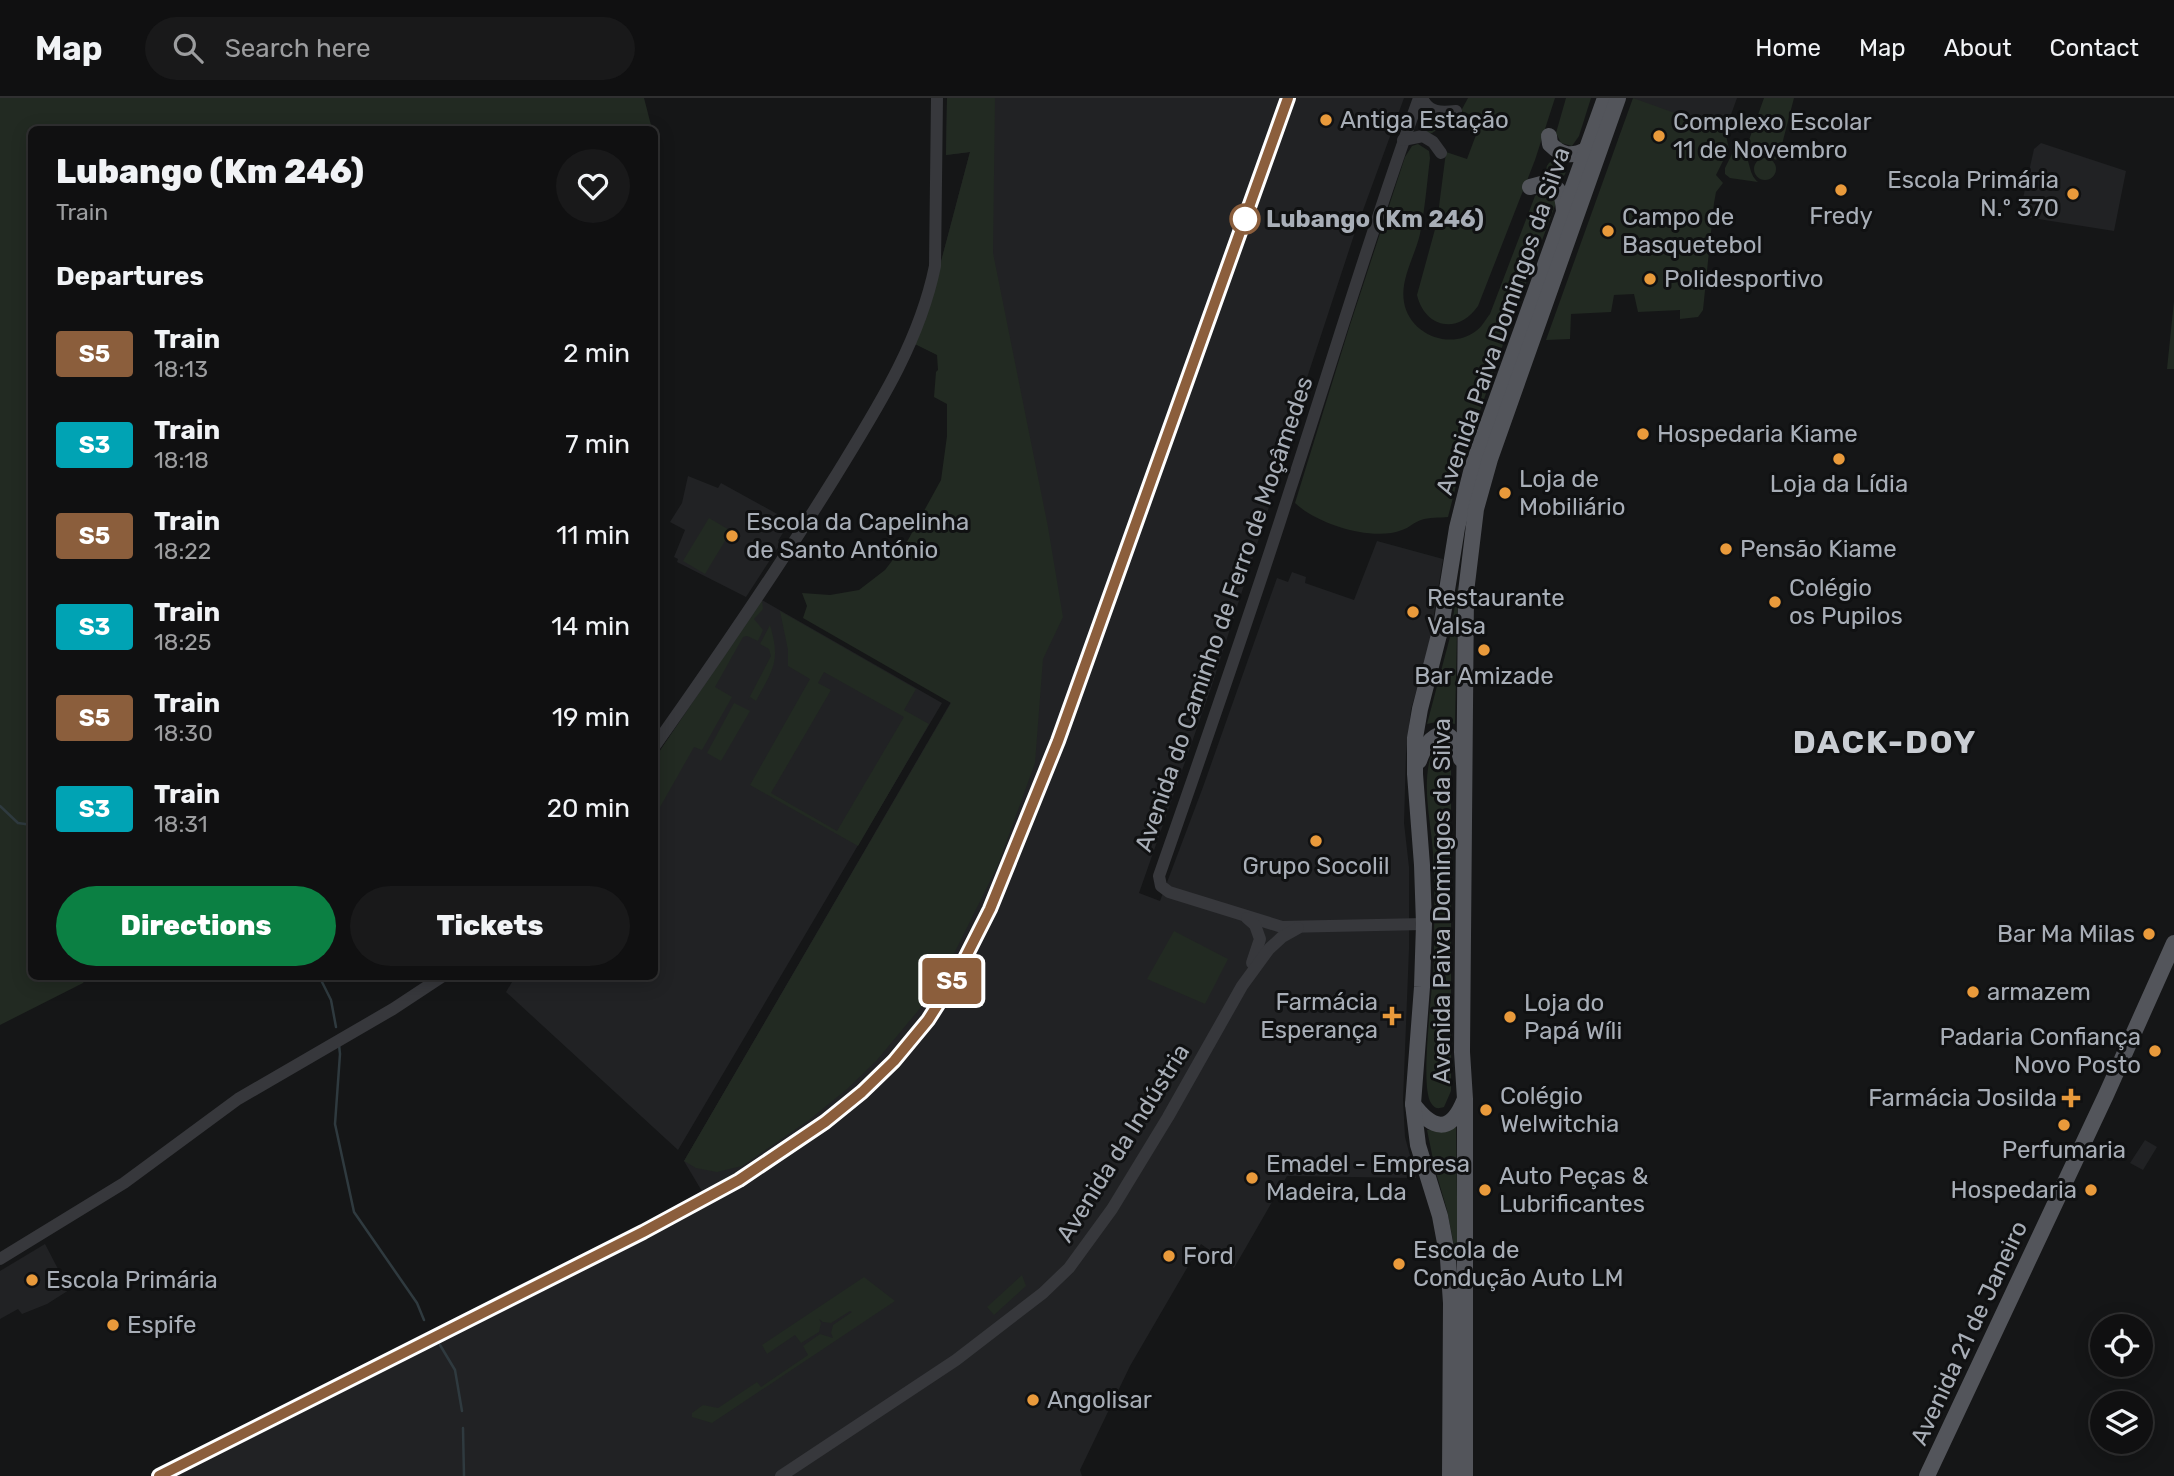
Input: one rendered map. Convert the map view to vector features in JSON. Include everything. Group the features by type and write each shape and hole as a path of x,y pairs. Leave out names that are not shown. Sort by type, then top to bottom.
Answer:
{"main road":[{"name":"Avenida Paiva Domingos da Silva","path":"1450,1476 1451,1303 1448,1259 1440,1216 1419,1145 1413,1104 1422,987 1423,924 1415,738 1441,627 1457,528 1472,468 1605,98"},
{"name":"Avenida Paiva Domingos da Silva","path":"1465,1476 1465,1099 1462,1052 1466,592 1476,509 1490,459 1618,98"},
{"path":"1549,136 1550,144 1565,154 1573,155 1586,150"},
{"path":"1531,187 1545,183 1560,190 1563,195 1564,215"},
{"path":"1415,774 1424,746 1430,739 1440,735 1447,735 1454,740 1464,773"},
{"name":"Avenida 21 de Janeiro","path":"1927,1476 2106,1095 2174,943"},
{"path":"1413,1104 1425,1120 1445,1124 1458,1115 1465,1099"}],"street":[{"path":"658,741 796,540 884,396 913,337 935,266 937,98"},
{"path":"1420,98 1436,112 1455,111"},
{"name":"Avenida do Caminho de Ferro de Moçâmedes","path":"1420,98 1244,629 1158,876 1161,886 1169,892 1282,927 1423,924"},
{"path":"1404,140 1423,136 1433,142 1441,153"},
{"name":"Avenida da Indústria","path":"1242,986 1260,939 1255,925 1247,918"},
{"name":"Avenida da Indústria","path":"781,1476 956,1360 1043,1293 1069,1268 1112,1209 1242,986 1269,949 1282,937 1302,927"},
{"path":"0,1259 124,1183 247,1093 373,1021 437,980"}],"shaded area":[{"path":"0,98 644,98 651,126 28,126 28,980 85,980 0,1025"},
{"path":"947,98 1404,98 1354,235 1303,390 1297,388 1270,504 1212,685 1139,893 1160,901 1277,578 1288,582 1292,572 1306,577 1305,583 1354,600 1377,541 1443,559 1428,651 1411,709 1406,754 1404,823 1409,867 1409,949 1403,1100 1405,1137 1416,1178 1287,1176 1234,1268 1201,1244 1130,1366 1080,1470 1082,1476 154,1476 703,1193 684,1161 951,702 970,504 938,355 915,344 933,292 970,152 946,155"},
{"path":"947,98 995,98 993,253 1048,527 1063,617 1043,659 1035,763 998,865 937,988 877,1060 809,1120 742,1166 717,1172 696,1168 684,1161 951,703 803,618 807,606 802,593 830,595 859,590 885,570 908,540 941,480 947,436 947,404 934,397 937,355 915,344 933,292 970,152 946,155"},
{"path":"1468,98 1555,98 1535,160 1478,306 1461,321 1443,324 1427,315 1417,295 1437,222 1446,152 1467,159 1482,119 1461,111"},
{"path":"1566,98 1591,98 1579,136 1572,146 1561,143 1556,133"},
{"path":"1633,98 1725,131 1729,149 1716,175 1723,183 1716,192 1714,203 1703,310 1698,317 1680,319 1680,310 1638,312 1634,294 1614,295 1611,312 1571,314 1570,339 1546,340"},
{"name":"Complexo Escolar 11 de Novembro","path":"1634,98 1737,98 1725,131 1704,123 1618,140"},
{"path":"1764,98 1794,98 1776,160 1756,155 1750,147 1749,140"},
{"path":"1428,114 1435,117 1438,124 1435,131 1428,134 1421,131 1418,124 1421,117"},
{"name":"Escola Primária N.º 370","path":"2041,143 2126,171 2114,231 2019,216 2034,149"},
{"path":"1418,144 1429,151 1430,158 1420,234 1403,293 1407,313 1422,331 1432,336 1443,339 1466,337 1480,328 1490,314 1535,196 1543,190 1555,196 1556,203 1498,358 1460,470 1448,517 1424,519 1405,529 1376,534 1331,524 1295,503 1405,157 1412,146"},
{"path":"1740,149 1758,182 1730,178 1725,174 1725,168 1734,150"},
{"path":"1765,158 1773,161 1776,169 1773,177 1765,180 1757,177 1754,169 1757,161"},
{"path":"1556,160 1563,163 1566,170 1563,177 1556,180 1549,177 1546,170 1549,163"},
{"path":"2174,301 2174,369 2167,369"},
{"name":"Escola da Capelinha de Santo António","path":"688,476 718,488 721,483 790,521 778,541 781,543 746,597 677,562 678,559 674,557 685,530 670,522 682,503"},
{"path":"709,518 731,531 705,574 683,561"},
{"path":"1458,585 1455,724 1441,721 1427,724 1450,637"},
{"path":"762,600 942,703 678,1150 506,992 513,980 658,980 658,754"},
{"path":"762,600 763,609 754,619 763,630 758,641 743,637 715,687 732,697 702,750 694,747 658,811 658,754"},
{"path":"780,611 916,689 904,710 929,724 858,846 750,785 810,679 788,666 788,650","holes":["824,672 904,717 837,831 771,793 831,690 818,683"]},
{"path":"770,625 775,648 774,665 756,701 750,697 748,700 771,656 769,649 760,644"},
{"path":"734,703 750,711 721,761 707,753"},
{"path":"1440,746 1449,751 1451,762 1451,1091 1444,1107 1438,1108 1431,1103 1426,1076 1434,904 1427,774 1431,757"},
{"path":"1174,931 1228,959 1205,1004 1147,979"},
{"path":"1456,1127 1458,1266 1427,1130 1450,1130"},
{"path":"2145,1140 2157,1147 2143,1170 2130,1163"},
{"name":"Escola Primária","path":"45,1244 69,1290 47,1304 22,1314 18,1309 0,1319 0,1271"},
{"path":"1022,1275 1026,1286 994,1315 987,1307"},
{"path":"864,1277 895,1301 712,1423 692,1417 692,1413 703,1405 718,1408 757,1382 761,1387 808,1355 803,1346 820,1334 833,1338 833,1325 852,1312 831,1323 819,1319 819,1332 801,1343 795,1335 767,1354 762,1345"}],"waterway":[{"path":"0,806 18,823 28,824"},
{"path":"321,980 331,1000 336,1027"},
{"path":"339,1045 335,1124 354,1212 417,1303 424,1320"},
{"path":"440,1345 455,1370 462,1411"},
{"path":"463,1428 464,1476"}],"railway":[{"path":"159,1476 644,1232 739,1180 825,1122 862,1092 894,1061 928,1020 956,976 990,909 1058,742 1288,98"}],"train":[{"name":"S5","path":"159,1476 643,1232 739,1180 825,1122 862,1092 894,1061 928,1020 956,976 990,909 1058,741 1288,98"}],"place":[{"name":"Antiga Estação","path":"1326,120"},
{"name":"Complexo Escolar 11 de Novembro","path":"1659,136"},
{"name":"Fredy","path":"1841,190"},
{"name":"Escola Primária N.º 370","path":"2073,194"},
{"name":"Lubango (Km 246)","path":"1245,219"},
{"name":"Campo de Basquetebol","path":"1608,231"},
{"name":"Polidesportivo","path":"1650,279"},
{"name":"Hospedaria Kiame","path":"1643,434"},
{"name":"Loja da Lídia","path":"1839,459"},
{"name":"Loja de Mobiliário","path":"1505,493"},
{"name":"Escola da Capelinha de Santo António","path":"732,536"},
{"name":"Pensão Kiame","path":"1726,549"},
{"name":"Colégio os Pupilos","path":"1775,602"},
{"name":"Restaurante Valsa","path":"1413,612"},
{"name":"Bar Amizade","path":"1484,650"},
{"name":"Grupo Socolil","path":"1316,841"},
{"name":"Bar Ma Milas","path":"2149,934"},
{"name":"armazem","path":"1973,992"},
{"name":"Farmácia Esperança","path":"1392,1016"},
{"name":"Loja do Papá Wíli","path":"1510,1017"},
{"name":"Padaria Confiança Novo Posto","path":"2155,1051"},
{"name":"Farmácia Josilda","path":"2071,1098"},
{"name":"Colégio Welwitchia","path":"1486,1110"},
{"name":"Perfumaria","path":"2064,1125"},
{"name":"Emadel - Empresa Madeira, Lda","path":"1252,1178"},
{"name":"Auto Peças & Lubrificantes","path":"1485,1190"},
{"name":"Hospedaria","path":"2091,1190"},
{"name":"Ford","path":"1169,1256"},
{"name":"Escola de Condução Auto LM","path":"1399,1264"},
{"name":"Escola Primária","path":"32,1280"},
{"name":"Espife","path":"113,1325"},
{"name":"Angolisar","path":"1033,1400"}],"district":[{"name":"DACK-DOY","path":"1885,742"}]}
